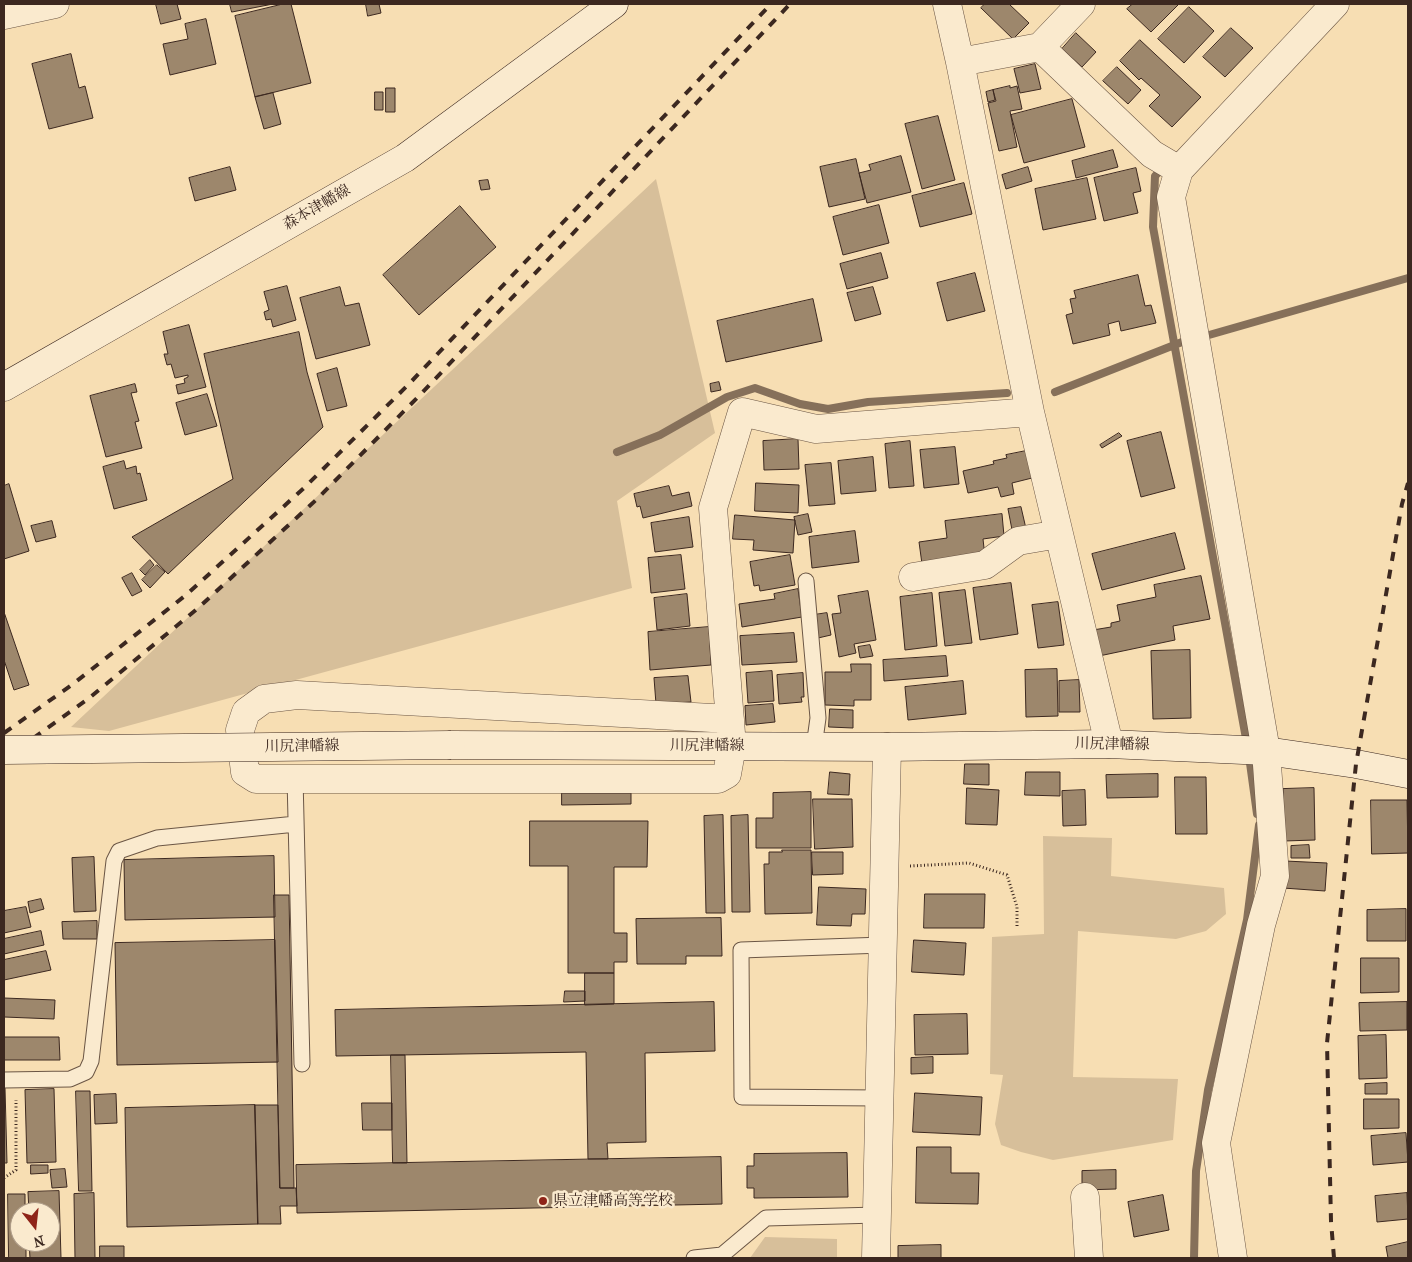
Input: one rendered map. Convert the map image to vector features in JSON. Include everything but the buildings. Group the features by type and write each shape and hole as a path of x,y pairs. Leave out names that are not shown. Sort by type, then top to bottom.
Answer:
{"street":[{"path":"4,15 55,4"},
{"name":"森本津幡線","path":"4,387 405,158 614,4"},
{"path":"947,4 1030,412 1109,744"},
{"path":"960,62 1040,47 1081,4"},
{"path":"1169,164 1335,4"},
{"path":"1040,47 1169,164 1171,197 1262,751 1274,876 1261,925 1216,1143 1233,1258"},
{"path":"730,719 297,696 264,699 246,712 240,730 245,772 256,779 718,779 727,774 732,746 730,719 713,508 742,412 816,429 1030,412"},
{"path":"913,577 985,566 1018,541 1059,534"},
{"name":"川尻津幡線","path":"4,750 451,745 886,747 1109,744 1262,751 1356,764 1408,774"},
{"path":"876,1258 886,747"},
{"path":"1085,1197 1089,1258"}],"lane":[{"path":"806,581 818,718 814,747"},
{"path":"295,778 302,1064"},
{"path":"10,1080 70,1079 86,1072 89,1067 114,861 120,851 157,838 296,824"},
{"path":"880,1098 742,1097 741,950 882,945"},
{"path":"694,1258 722,1255 766,1218 877,1215"}],"path":[{"path":"884,868 969,863 1007,875 1017,907 1017,926"},
{"path":"4,1178 16,1170 10,1080"}],"shaded area":[{"path":"656,179 715,433 617,501 632,588 109,731 71,727"},
{"path":"1043,836 1112,838 1111,876 1224,888 1226,914 1206,931 1176,939 1078,931 1073,1077 1178,1079 1173,1140 1053,1160 1001,1145 995,1124 1003,1075 990,1074 992,937 1044,934"},
{"path":"765,1237 837,1239 837,1258 750,1258"}],"waterway":[{"path":"1165,166 1155,176 1153,227 1247,744"},
{"path":"1209,335 1408,278"},
{"path":"1055,392 1182,342"},
{"path":"617,452 660,435 727,397 755,388 800,404 828,409 868,402 1007,393"},
{"path":"1249,756 1257,814"},
{"path":"1194,1258 1196,1171 1208,1090 1247,920 1259,825"}],"railway":[{"path":"4,733 73,684 186,595 304,488 408,385 771,4"},
{"path":"4,759 88,699 197,609 316,500 419,396 790,4"},
{"path":"1334,1258 1331,1221 1327,1043 1356,764 1402,504 1408,483"}],"place":[{"name":"県立津幡高等学校","path":"543,1201"}]}
